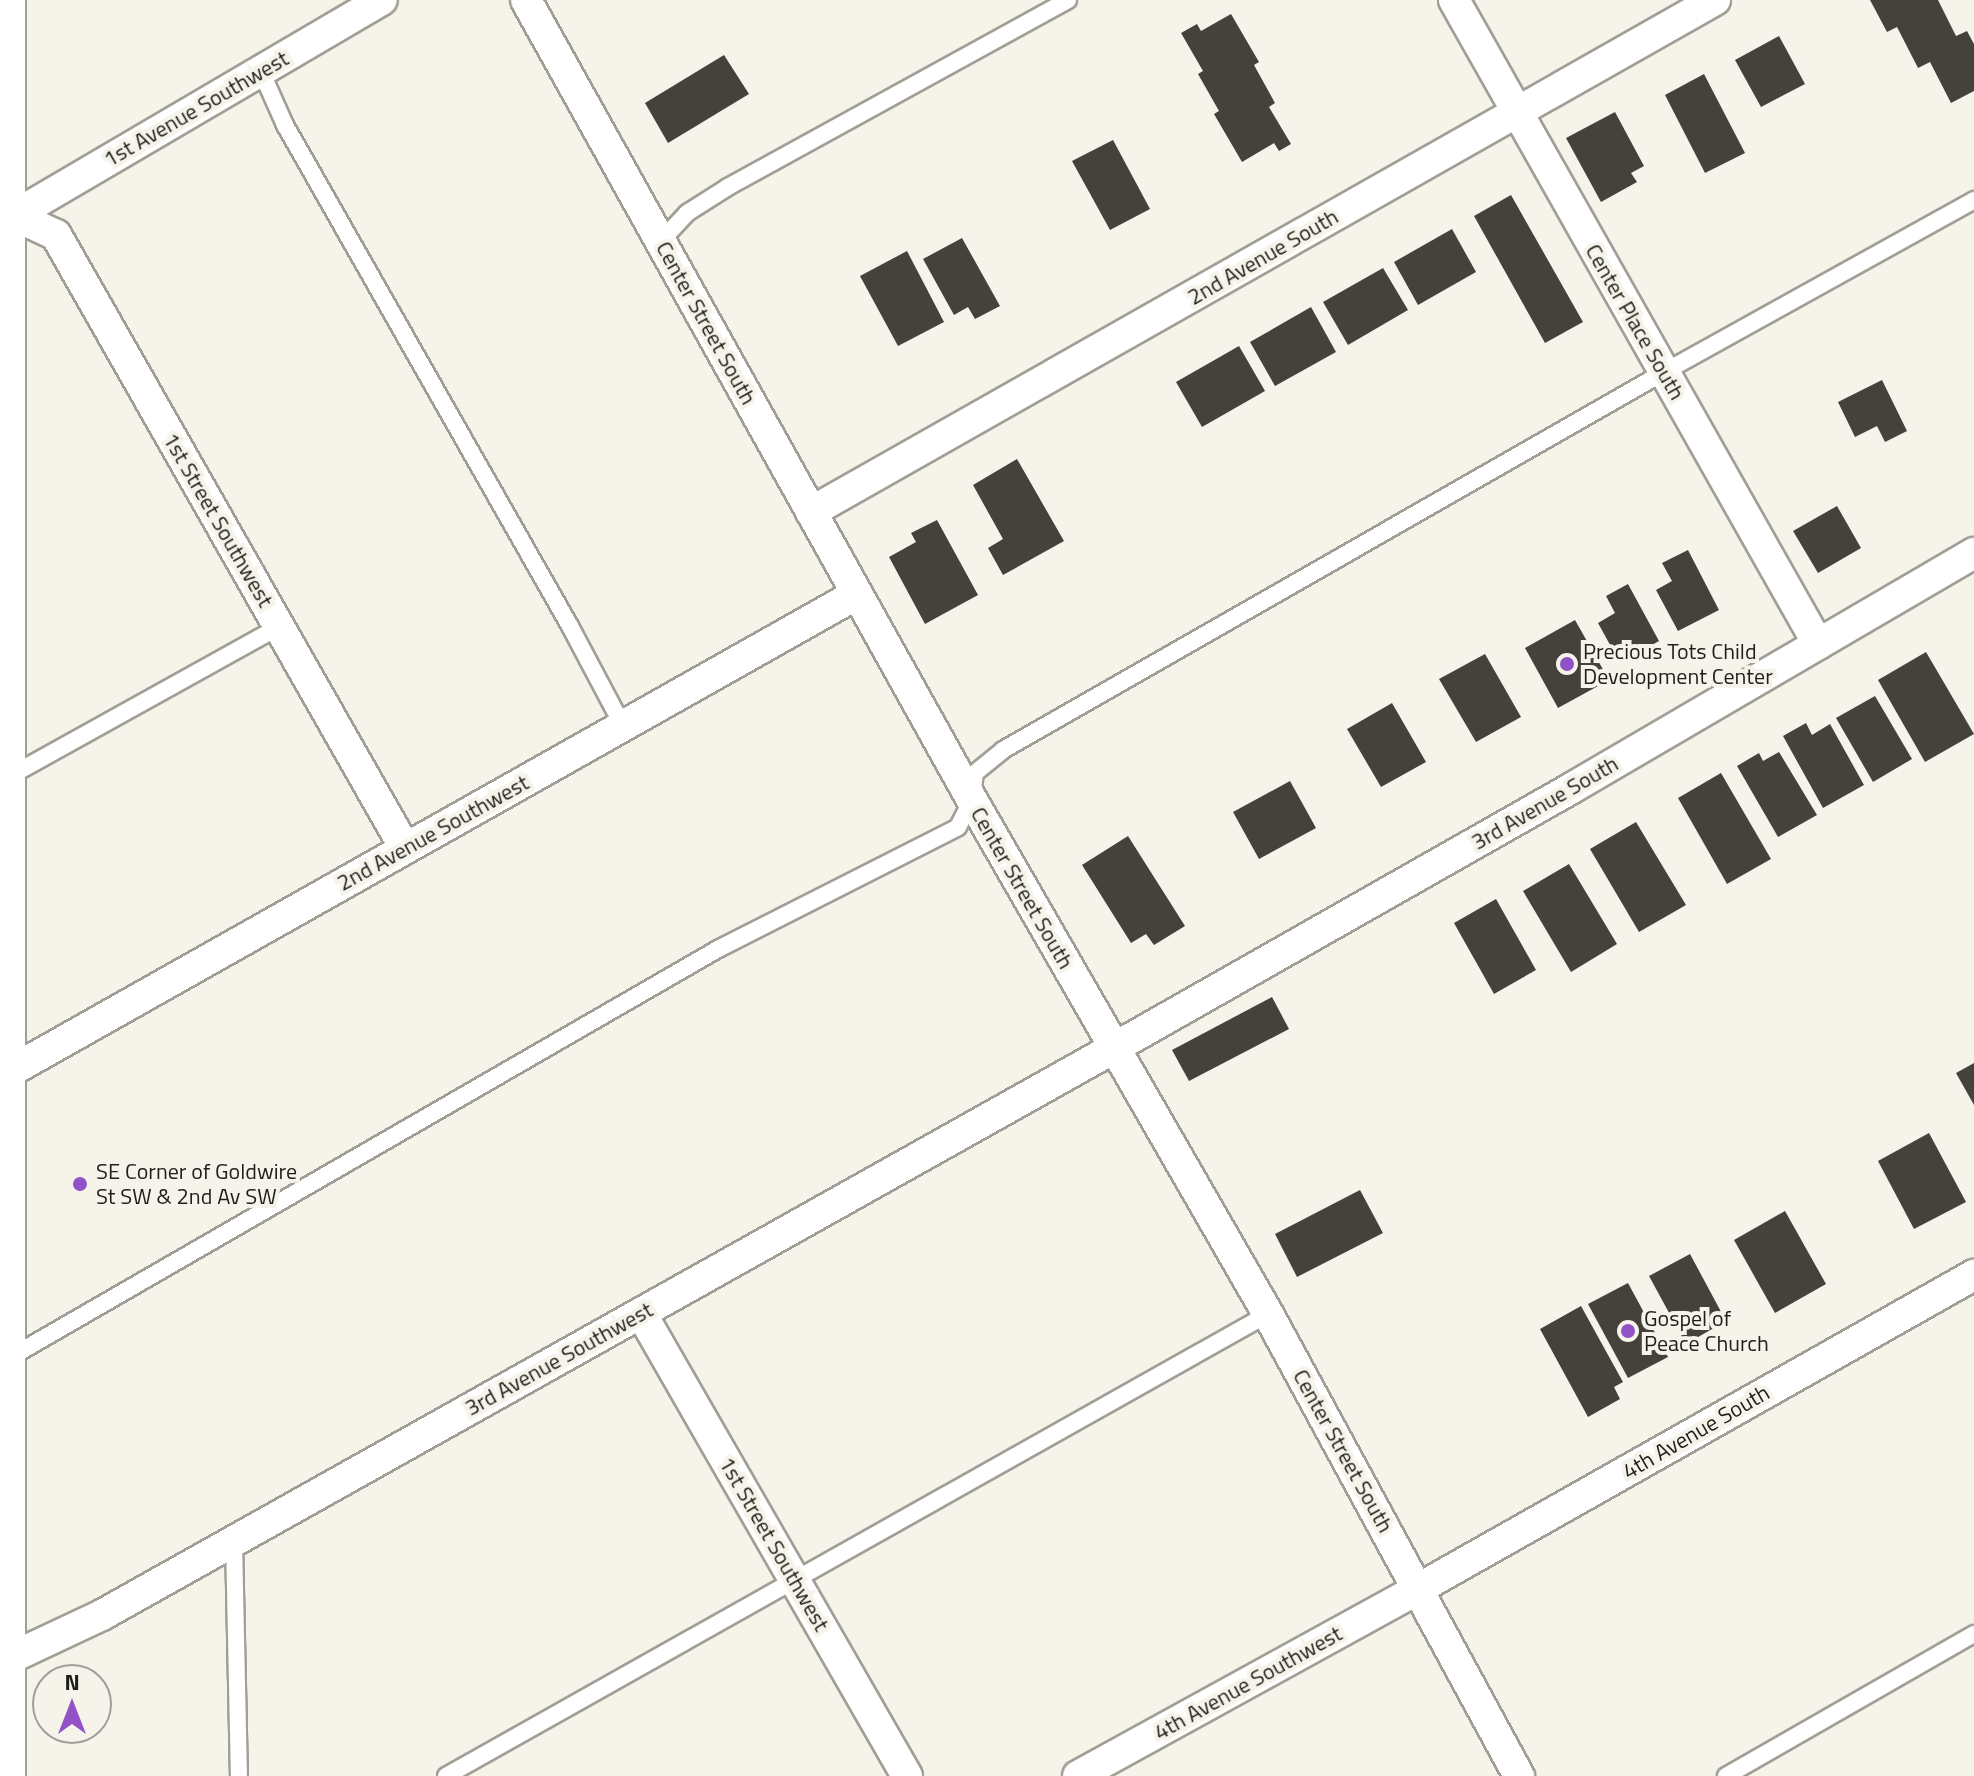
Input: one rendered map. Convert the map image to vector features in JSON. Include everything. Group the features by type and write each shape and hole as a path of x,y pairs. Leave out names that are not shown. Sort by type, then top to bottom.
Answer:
{"street":[{"path":"10,0 8,777 4,884 9,1072 5,1661 10,1776"},
{"name":"1st Avenue Southwest","path":"10,218 382,0"},
{"name":"Center Street South","path":"526,0 972,800 1268,1314 1519,1776"},
{"name":"Center Place South","path":"1454,0 1516,115 1818,644"},
{"name":"2nd Avenue South","path":"811,512 1715,0"},
{"name":"1st Street Southwest","path":"10,218 26,221 56,235 405,848"},
{"name":"3rd Avenue South","path":"1114,1048 1974,553"},
{"name":"2nd Avenue Southwest","path":"9,1072 857,594"},
{"name":"3rd Avenue Southwest","path":"5,1661 102,1615 1114,1048"},
{"name":"4th Avenue South","path":"1418,1589 1974,1275"},
{"name":"1st Street Southwest","path":"641,1313 907,1776"},
{"name":"4th Avenue Southwest","path":"1078,1776 1418,1589"}],"lane":[{"path":"661,241 687,213 728,187 1068,0"},
{"path":"261,71 285,125 623,726"},
{"path":"9,1358 718,949 958,827 972,800 975,773 1003,750 1664,372 1974,200"},
{"path":"8,777 279,627"},
{"path":"446,1776 1268,1314"},
{"path":"234,1541 239,1776"},
{"path":"1726,1776 1974,1634"}],"building":[{"path":"1870,0 1938,0 1956,36 1967,31 1974,44 1974,91 1951,103 1930,62 1918,68 1897,27 1887,32"},
{"path":"1231,14 1259,62 1254,65 1275,103 1269,107 1291,144 1279,151 1274,143 1242,162 1214,114 1219,111 1198,74 1203,71 1181,33 1197,24 1201,31"},
{"path":"1779,36 1805,84 1761,107 1735,60"},
{"path":"724,55 749,94 668,143 645,103"},
{"path":"1704,74 1745,153 1705,173 1665,95"},
{"path":"1615,112 1644,166 1631,173 1637,182 1601,202 1566,138"},
{"path":"1113,140 1150,209 1110,230 1072,161"},
{"path":"1511,195 1583,322 1545,343 1474,216"},
{"path":"1452,229 1476,272 1418,305 1394,262"},
{"path":"962,238 1000,306 975,319 968,307 954,315 923,259"},
{"path":"907,251 944,322 898,346 860,276"},
{"path":"1383,268 1408,310 1348,345 1323,302"},
{"path":"1311,307 1336,352 1275,386 1250,342"},
{"path":"1239,346 1265,391 1202,427 1176,382"},
{"path":"1882,380 1907,431 1885,442 1877,426 1855,437 1838,402"},
{"path":"1017,459 1064,541 1003,575 988,548 1003,539 973,485"},
{"path":"1837,506 1861,548 1818,573 1793,531"},
{"path":"937,520 978,595 925,624 889,557 916,542 911,533"},
{"path":"1688,550 1719,610 1678,631 1656,590 1672,581 1662,563"},
{"path":"1628,584 1659,641 1620,663 1598,623 1615,613 1606,596"},
{"name":"Precious Tots Child Development Center","path":"1575,620 1609,680 1558,708 1525,648"},
{"path":"1926,652 1974,734 1925,762 1878,680"},
{"path":"1485,654 1521,717 1476,742 1439,679"},
{"path":"1875,696 1912,759 1873,782 1836,718"},
{"path":"1392,703 1426,762 1381,787 1347,729"},
{"path":"1806,723 1812,735 1830,724 1864,785 1823,808 1783,736"},
{"path":"1779,752 1817,815 1778,837 1737,766 1759,753 1763,761"},
{"path":"1721,773 1771,859 1727,884 1678,798"},
{"path":"1290,781 1316,828 1259,859 1233,812"},
{"path":"1636,822 1686,905 1639,932 1590,849"},
{"path":"1128,836 1185,926 1154,945 1146,934 1131,943 1082,865"},
{"path":"1569,864 1617,944 1571,972 1523,891"},
{"path":"1496,899 1536,970 1494,994 1454,923"},
{"path":"1272,997 1289,1029 1189,1081 1172,1050"},
{"path":"1974,1063 1974,1105 1956,1073"},
{"path":"1929,1133 1966,1202 1914,1229 1878,1161"},
{"path":"1360,1190 1383,1233 1297,1277 1275,1234"},
{"path":"1785,1211 1826,1284 1775,1313 1734,1240"},
{"path":"1690,1254 1726,1321 1686,1344 1649,1276"},
{"name":"Gospel of Peace Church","path":"1628,1283 1668,1357 1628,1378 1588,1304"},
{"path":"1581,1306 1623,1382 1614,1387 1620,1399 1588,1417 1540,1329"}],"place":[{"name":"Precious Tots Child Development Center","path":"1567,664"},
{"name":"SE Corner of Goldwire St SW & 2nd Av SW","path":"80,1184"},
{"name":"Gospel of Peace Church","path":"1628,1331"}]}
